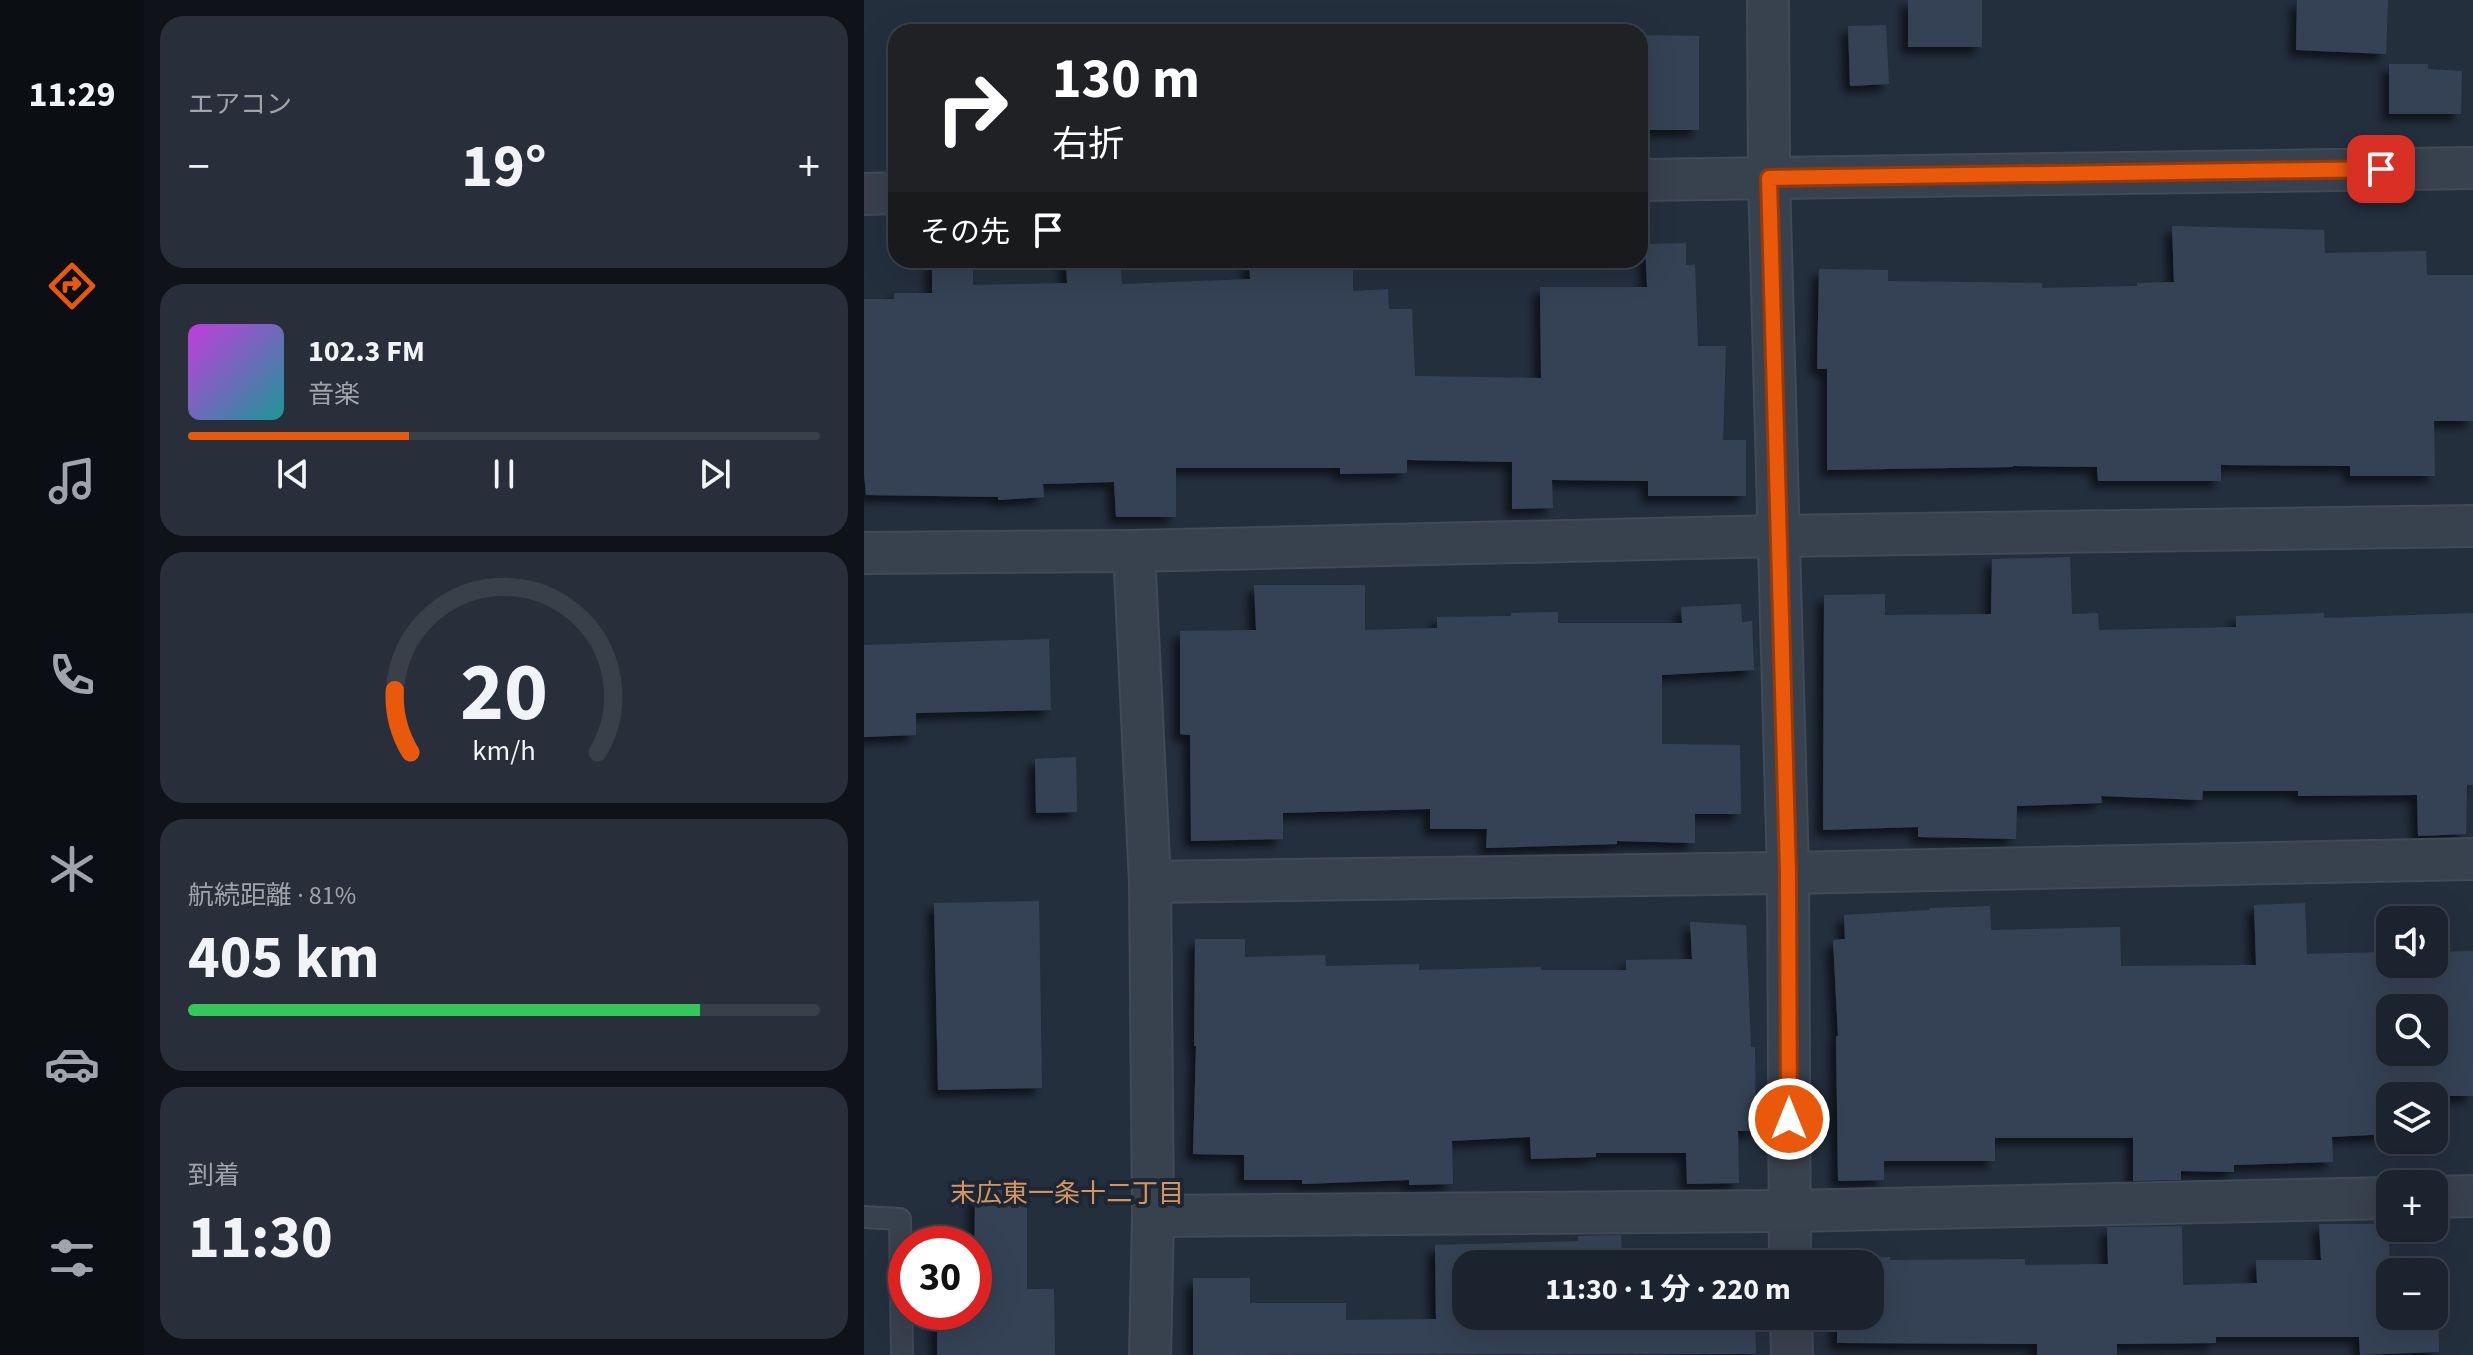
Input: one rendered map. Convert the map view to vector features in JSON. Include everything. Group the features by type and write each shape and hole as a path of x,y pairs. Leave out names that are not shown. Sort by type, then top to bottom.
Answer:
{"street":[{"path":"1768,0 1769,178 1788,873 1790,1250"},
{"path":"1648,180 2473,168"},
{"path":"864,194 888,193"},
{"path":"864,553 1134,551 1778,536 2473,526"},
{"path":"1134,551 1150,882 1153,1216 1150,1355"},
{"path":"1150,882 2473,859"},
{"path":"2448,1197 2473,1196"},
{"path":"1153,1216 1789,1211 2376,1198"},
{"path":"1791,1330 1792,1355"}],"lane":[{"path":"864,1217 900,1219 902,1355"}],"building":[{"path":"1908,0 1982,0 1982,47 1908,47"},
{"path":"2297,0 2388,0 2386,54 2296,50"},
{"path":"1886,25 1889,84 1850,86 1848,26"},
{"path":"1648,35 1699,36 1699,130 1648,130"},
{"path":"2389,64 2428,64 2428,69 2462,71 2461,114 2389,114"},
{"path":"2172,226 2324,230 2325,253 2426,251 2427,275 2473,275 2473,421 2434,421 2435,476 2350,476 2350,466 2221,465 2221,481 2098,481 2097,467 1827,470 1827,369 1817,369 1819,269 1888,270 1888,281 2042,283 2042,288 2174,282"},
{"path":"1686,243 1686,265 1695,265 1698,346 1726,346 1723,440 1746,440 1746,496 1648,496 1648,481 1552,480 1553,508 1512,509 1512,462 1407,460 1407,473 1340,474 1340,468 1176,468 1176,517 1116,517 1114,482 1043,484 1044,497 998,500 998,497 866,495 864,299 894,299 894,293 932,293 932,268 973,268 973,285 1067,283 1066,268 1121,268 1122,284 1250,279 1249,268 1353,268 1353,291 1388,289 1389,309 1412,309 1415,376 1541,378 1540,287 1647,287 1648,244"},
{"path":"2070,557 2072,614 2098,613 2099,630 2236,627 2236,616 2324,613 2324,618 2473,613 2473,785 2467,785 2466,834 2418,836 2417,795 2298,796 2298,791 2203,791 2202,800 2101,796 2102,803 2017,806 2016,839 1918,837 1918,827 1823,830 1824,595 1885,594 1885,615 1991,614 1992,559"},
{"path":"1254,585 1365,585 1365,630 1437,628 1437,617 1511,616 1511,613 1558,612 1558,623 1682,623 1681,607 1741,604 1742,622 1752,621 1754,670 1662,675 1662,744 1740,745 1741,814 1695,814 1695,843 1617,841 1617,844 1486,848 1487,829 1430,829 1430,809 1283,813 1283,839 1191,841 1190,735 1180,734 1180,631 1256,630"},
{"path":"1049,639 1051,710 916,713 916,735 864,737 864,645"},
{"path":"1076,757 1077,812 1036,813 1035,759"},
{"path":"1039,901 1042,1088 938,1090 934,903"},
{"path":"2305,903 2307,954 2376,952 2376,978 2448,978 2448,952 2473,951 2473,1096 2448,1096 2448,1082 2376,1082 2376,1135 2332,1137 2333,1162 2234,1165 2234,1172 2181,1171 2181,1180 2133,1181 2133,1138 1995,1138 1995,1161 1884,1161 1884,1180 1838,1181 1838,1036 1833,940 1845,939 1844,915 1990,906 1991,930 2120,927 2121,966 2256,965 2254,905"},
{"path":"1690,922 1746,925 1751,1047 1755,1047 1756,1131 1738,1131 1739,1183 1687,1184 1686,1153 1596,1153 1596,1157 1531,1159 1530,1137 1452,1141 1453,1184 1409,1185 1409,1180 1302,1184 1302,1180 1244,1180 1244,1155 1193,1154 1195,939 1245,939 1245,957 1325,955 1326,966 1419,964 1419,970 1541,967 1541,970 1626,970 1626,960 1692,959"},
{"path":"1027,1183 1027,1289 1054,1289 1055,1355 937,1355 937,1330 992,1330 992,1226 975,1226 975,1184"},
{"path":"2319,1224 2376,1224 2376,1242 2389,1242 2389,1258 2376,1258 2376,1330 2439,1330 2439,1352 2360,1355 2359,1337 2216,1337 2216,1343 2117,1344 2117,1355 2037,1355 2037,1344 1837,1343 1837,1330 1884,1330 1884,1257 1890,1257 1890,1260 2025,1259 2025,1265 2108,1264 2107,1227 2182,1226 2183,1285 2257,1283 2256,1260 2321,1260"},
{"path":"1621,1235 1622,1250 1452,1250 1452,1330 1755,1330 1756,1354 1193,1355 1193,1278 1250,1278 1250,1303 1346,1303 1346,1320 1436,1319 1435,1245 1578,1241 1578,1236"}],"district":[{"name":"末広東一条十二丁目","path":"1067,1193"}],"route":[{"path":"1789,1119 1788,873 1769,178 2381,169"}]}
